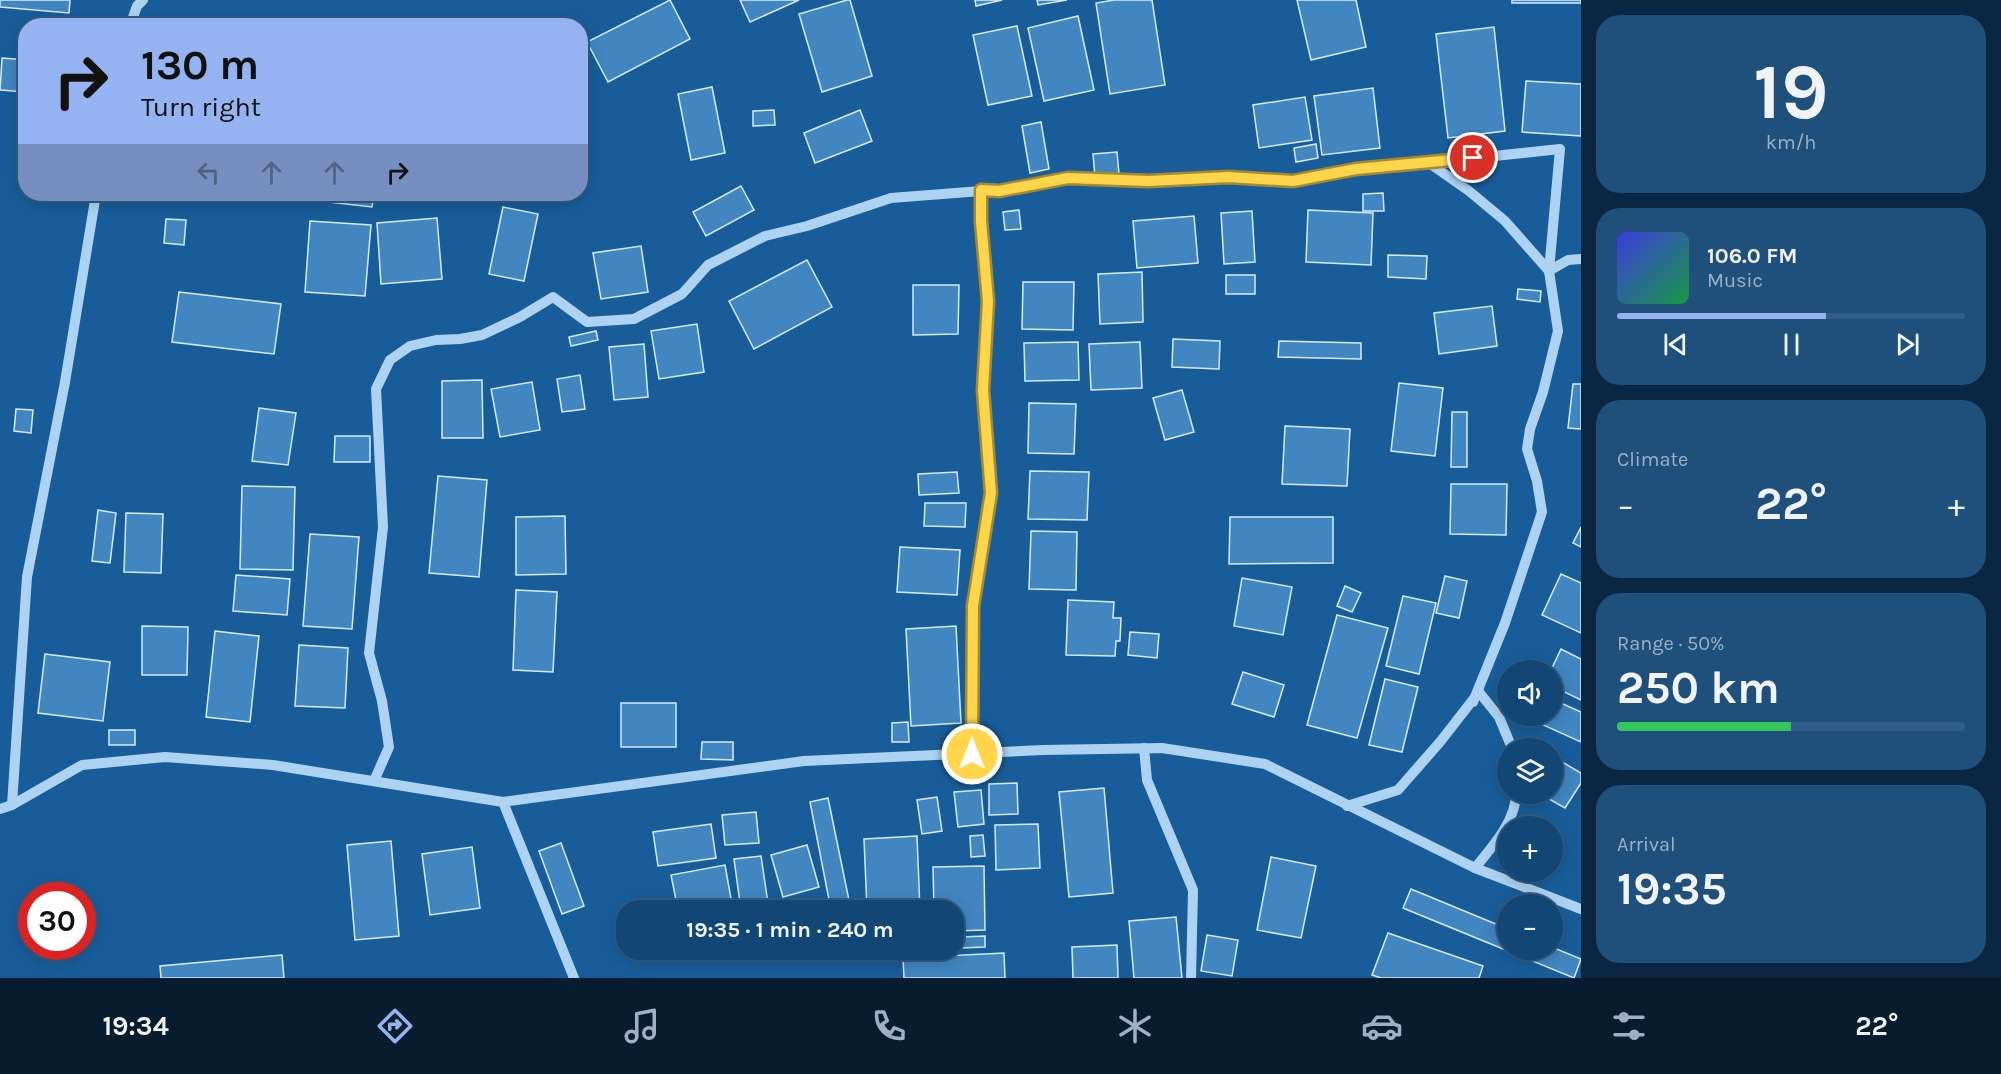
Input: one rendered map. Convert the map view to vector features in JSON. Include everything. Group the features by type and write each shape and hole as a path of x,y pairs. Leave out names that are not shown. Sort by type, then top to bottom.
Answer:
{"street":[{"path":"133,18 137,6 143,0"},
{"path":"374,781 389,747 382,701 369,653 383,526 376,389 390,360 410,346 436,340 482,335 520,317 552,297 587,322 634,320 682,294 708,265 765,236 807,226 891,198 981,190 999,191 1068,178 1149,181 1228,177 1293,181 1356,169 1560,149 1549,271 1558,331 1543,392 1530,429 1527,449 1537,481 1542,512 1505,623 1473,702"},
{"path":"1429,163 1505,221 1549,271"},
{"path":"972,754 973,606 991,493 983,390 988,301 981,221 981,190"},
{"path":"12,805 27,577 66,382 95,201"},
{"path":"1549,271 1568,260 1581,259"},
{"path":"1347,806 1398,789 1473,702 1479,692 1499,717 1508,738"},
{"path":"0,809 12,805 82,765 165,757 273,765 503,802 804,761 1162,747 1265,764 1475,868 1581,909"},
{"path":"1144,748 1147,780 1194,890 1191,978"},
{"path":"503,802 574,978"},
{"path":"1475,868 1503,832 1515,804"}],"building":[{"path":"0,0 70,0 69,13 0,7"},
{"path":"670,0 690,39 608,82 588,41"},
{"path":"740,0 799,0 750,22"},
{"path":"850,0 872,76 822,92 799,14"},
{"path":"975,0 1002,0 976,6"},
{"path":"1037,0 1067,0 1038,5"},
{"path":"1114,0 1152,0 1165,85 1110,94 1096,3"},
{"path":"1297,0 1356,0 1366,47 1311,60"},
{"path":"1512,0 1581,0 1581,3 1512,3"},
{"path":"1078,16 1094,90 1044,101 1028,28"},
{"path":"1017,26 1032,96 988,105 973,35"},
{"path":"1494,27 1505,131 1448,138 1436,34"},
{"path":"2,58 18,59 18,91 0,90"},
{"path":"1526,81 1581,84 1581,136 1522,132"},
{"path":"712,87 725,153 691,160 678,94"},
{"path":"1373,88 1380,148 1322,155 1314,96"},
{"path":"1305,97 1312,140 1259,148 1253,105"},
{"path":"774,110 775,125 753,126 753,111"},
{"path":"860,110 872,141 815,163 804,133"},
{"path":"1041,122 1049,169 1030,173 1022,126"},
{"path":"1316,144 1318,158 1296,162 1294,148"},
{"path":"1117,152 1119,174 1095,177 1093,154"},
{"path":"741,186 754,210 706,236 693,212"},
{"path":"1383,193 1384,211 1363,211 1363,194"},
{"path":"320,201 373,201 372,207"},
{"path":"503,207 538,214 524,281 489,274"},
{"path":"1019,210 1021,229 1005,230 1003,212"},
{"path":"1308,210 1373,213 1371,265 1306,262"},
{"path":"1252,211 1255,262 1224,264 1221,213"},
{"path":"1194,216 1198,263 1137,268 1133,221"},
{"path":"437,218 442,279 381,284 377,223"},
{"path":"166,219 186,220 184,245 164,243"},
{"path":"310,221 371,225 365,296 305,292"},
{"path":"641,246 648,292 601,299 593,253"},
{"path":"1388,255 1427,256 1426,279 1388,277"},
{"path":"807,260 832,307 754,349 729,301"},
{"path":"1142,272 1143,322 1100,324 1098,274"},
{"path":"1226,275 1255,275 1255,294 1226,294"},
{"path":"1023,282 1074,282 1073,330 1022,329"},
{"path":"913,285 959,285 958,334 913,335"},
{"path":"1518,289 1541,291 1540,302 1517,299"},
{"path":"179,292 281,304 274,354 172,342"},
{"path":"1492,306 1497,346 1439,354 1434,313"},
{"path":"697,324 704,372 659,379 651,331"},
{"path":"596,331 598,340 571,346 569,337"},
{"path":"1173,339 1220,341 1219,369 1172,367"},
{"path":"1279,341 1361,343 1361,359 1278,357"},
{"path":"1078,342 1079,380 1025,381 1024,343"},
{"path":"1140,342 1142,388 1091,390 1089,344"},
{"path":"644,344 648,397 614,400 609,347"},
{"path":"580,375 585,409 562,412 557,379"},
{"path":"482,380 483,438 442,438 442,381"},
{"path":"532,382 540,430 500,437 491,389"},
{"path":"1399,383 1443,388 1435,456 1391,451"},
{"path":"1573,384 1581,384 1581,429 1568,428"},
{"path":"1182,390 1194,432 1165,440 1153,398"},
{"path":"1029,403 1076,404 1074,454 1028,453"},
{"path":"259,408 296,413 288,465 252,461"},
{"path":"16,409 33,410 31,433 14,431"},
{"path":"1452,412 1467,412 1467,467 1451,467"},
{"path":"1285,426 1350,429 1347,486 1282,484"},
{"path":"335,436 370,436 370,462 334,462"},
{"path":"1030,471 1089,472 1087,520 1028,519"},
{"path":"957,472 959,493 919,495 918,474"},
{"path":"438,476 487,480 479,577 429,573"},
{"path":"1451,484 1507,484 1506,535 1450,534"},
{"path":"242,486 295,487 293,570 240,569"},
{"path":"925,503 966,503 965,527 924,526"},
{"path":"98,510 116,513 110,563 92,561"},
{"path":"126,513 163,514 161,573 124,572"},
{"path":"565,516 566,574 516,575 516,517"},
{"path":"1230,517 1333,517 1333,563 1229,564"},
{"path":"1581,527 1581,547 1573,543"},
{"path":"1031,531 1077,532 1076,590 1029,589"},
{"path":"310,534 359,537 352,629 303,626"},
{"path":"900,547 960,550 957,595 897,592"},
{"path":"1561,574 1581,583 1581,633 1542,615"},
{"path":"236,575 290,579 287,615 233,611"},
{"path":"1445,576 1467,581 1459,618 1436,613"},
{"path":"1242,578 1292,587 1283,635 1234,626"},
{"path":"1345,586 1361,593 1352,612 1337,606"},
{"path":"516,590 557,592 553,672 513,670"},
{"path":"1403,596 1436,603 1419,674 1386,666"},
{"path":"1068,600 1114,602 1113,618 1121,618 1120,641 1116,641 1115,656 1066,655"},
{"path":"1337,615 1388,628 1357,738 1307,725"},
{"path":"142,626 188,627 187,675 142,675"},
{"path":"956,626 961,723 911,726 906,629"},
{"path":"215,631 259,636 250,722 206,717"},
{"path":"1130,632 1159,634 1157,658 1128,655"},
{"path":"299,645 348,648 345,708 295,706"},
{"path":"1561,649 1581,659 1581,700 1563,691 1563,660 1556,660"},
{"path":"45,654 110,662 103,721 38,713"},
{"path":"1243,672 1284,685 1274,717 1232,704"},
{"path":"1385,679 1418,687 1402,752 1369,745"},
{"path":"621,703 676,703 676,747 621,747"},
{"path":"1563,704 1581,712 1581,742 1546,726 1563,726"},
{"path":"908,722 909,742 892,742 892,723"},
{"path":"109,730 135,730 135,745 109,745"},
{"path":"702,742 733,742 733,760 701,759"},
{"path":"1563,762 1581,773 1581,783 1565,808 1558,804 1563,804"},
{"path":"1017,783 1018,814 989,815 989,784"},
{"path":"1104,788 1113,893 1069,897 1059,792"},
{"path":"981,790 984,824 958,827 954,792"},
{"path":"937,797 942,831 922,834 917,800"},
{"path":"828,798 849,900 829,900 810,802"},
{"path":"756,812 759,843 725,845 722,815"},
{"path":"711,824 716,858 658,866 653,832"},
{"path":"1038,824 1040,868 996,870 995,825"},
{"path":"983,835 985,856 971,857 970,836"},
{"path":"917,836 920,900 867,900 864,839"},
{"path":"391,841 399,936 355,940 347,845"},
{"path":"561,843 584,906 562,914 539,851"},
{"path":"807,845 819,887 783,897 771,855"},
{"path":"472,847 480,908 430,915 422,854"},
{"path":"761,856 768,900 740,900 734,859"},
{"path":"1271,857 1316,866 1301,938 1257,930"},
{"path":"725,865 731,900 676,900 671,875"},
{"path":"984,866 985,930 964,931 964,900 934,900 933,867"},
{"path":"1411,889 1497,924 1497,946 1403,908"},
{"path":"1176,917 1182,978 1134,978 1129,921"},
{"path":"1388,933 1483,966 1479,978 1381,978 1372,975"},
{"path":"1207,935 1238,940 1232,976 1201,971"},
{"path":"985,936 985,947 964,948 964,937"},
{"path":"1117,945 1118,978 1073,978 1072,947"},
{"path":"1563,952 1581,959 1574,978 1530,960 1563,960"},
{"path":"1004,953 1005,978 904,978 903,960 964,960 964,955"},
{"path":"282,955 284,978 161,978 160,966"}],"route":[{"path":"972,754 973,606 991,493 983,390 988,301 981,221 981,190 999,191 1068,178 1149,181 1228,177 1293,181 1356,169 1473,158"}]}
